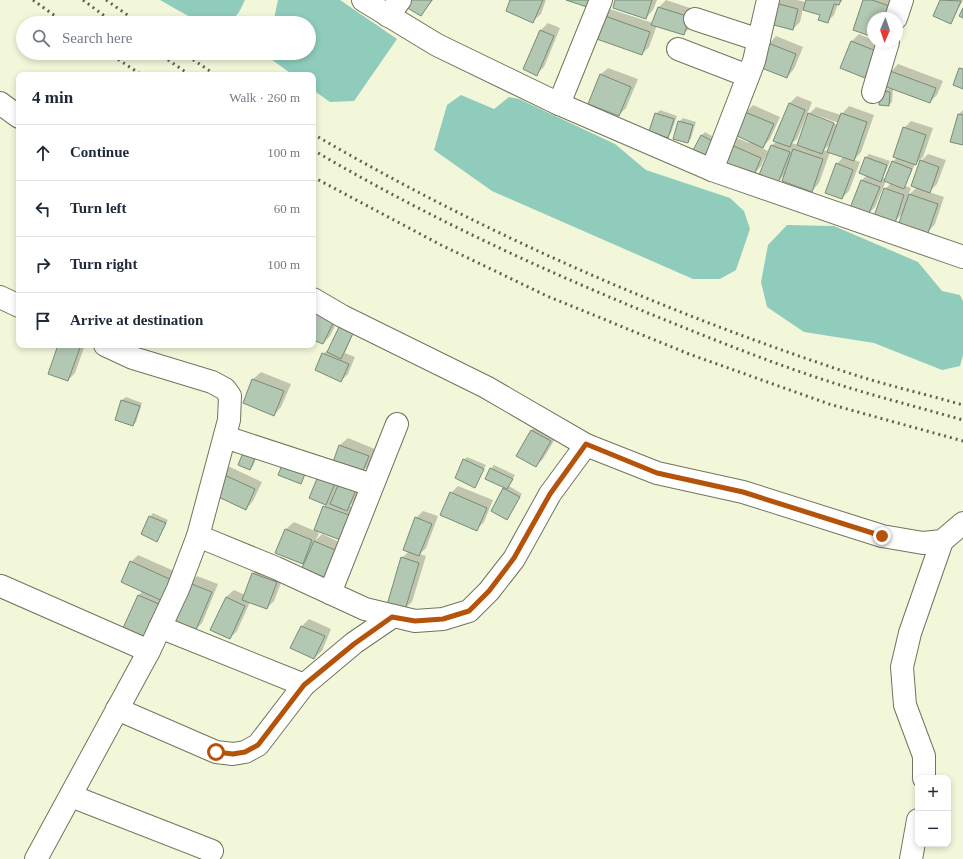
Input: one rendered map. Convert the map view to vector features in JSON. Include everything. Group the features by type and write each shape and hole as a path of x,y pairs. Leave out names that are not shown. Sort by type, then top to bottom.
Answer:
{"street":[{"path":"363,0 394,8 437,45 559,104 712,170 963,256"},
{"path":"559,104 601,0"},
{"path":"712,170 748,76 759,40 768,0"},
{"path":"695,19 759,40"},
{"path":"873,92 886,48"},
{"path":"678,49 748,76"},
{"path":"0,103 16,115"},
{"path":"0,297 16,305"},
{"path":"316,301 342,316 486,387 586,444 657,473 743,492 882,536 923,543 942,541"},
{"path":"36,859 42,845 71,796 149,651 178,589 198,536 225,437 231,406 230,396 225,389 212,382 134,358 112,348"},
{"path":"330,593 396,424"},
{"path":"225,437 372,485"},
{"path":"198,536 270,565 365,609 392,617 415,621 443,619 469,611 489,591 514,558 550,494 586,444"},
{"path":"924,775 924,756 905,705 902,666 910,633 942,541 963,523"},
{"path":"1,586 149,651"},
{"path":"117,710 216,752 233,754 245,752 258,745 304,685 354,644 392,617"},
{"path":"160,628 304,685"},
{"path":"71,796 212,851"},
{"path":"911,859 915,837"}],"water":[{"path":"160,0 245,0 236,16 186,15"},
{"path":"278,0 340,0 397,39 354,101 330,102 316,92 316,72 289,72 272,60 316,60 316,16 275,16"},
{"path":"461,95 494,109 509,97 519,99 615,144 646,170 730,198 744,211 750,229 736,270 720,279 693,279 492,191 434,150 447,105"},
{"path":"787,225 834,226 918,262 942,291 960,295 963,301 963,355 960,366 942,370 874,343 804,332 767,307 761,282 768,245"}],"building":[{"path":"408,0 432,0 421,16 404,6"},
{"path":"510,0 543,0 533,23 506,11"},
{"path":"566,0 596,0 593,9"},
{"path":"615,0 652,0 646,19 613,8"},
{"path":"806,0 841,0 839,5 834,4 828,23 818,20 820,15 803,10"},
{"path":"863,0 872,0 895,8 894,12 867,12 867,35 853,30"},
{"path":"940,0 961,1 951,24 933,16"},
{"path":"775,3 798,9 793,30 770,24"},
{"path":"658,7 690,17 684,35 651,25"},
{"path":"963,8 963,18 959,16"},
{"path":"602,15 650,32 642,55 594,38"},
{"path":"540,30 554,36 537,76 523,69"},
{"path":"851,41 876,51 865,78 840,68"},
{"path":"768,43 796,54 787,78 759,67"},
{"path":"959,68 963,69 963,89 953,85"},
{"path":"890,71 936,88 930,103 884,86"},
{"path":"600,74 631,87 619,116 588,104"},
{"path":"880,91 890,92 889,106 879,105"},
{"path":"789,103 805,110 790,147 773,141"},
{"path":"745,112 774,124 763,148 735,135"},
{"path":"655,113 674,119 668,138 649,131"},
{"path":"808,113 834,123 822,154 797,145"},
{"path":"841,113 867,122 854,161 827,152"},
{"path":"958,114 963,115 963,145 950,142"},
{"path":"678,121 693,125 688,143 673,139"},
{"path":"903,127 926,135 916,165 893,157"},
{"path":"701,135 714,142 705,161 691,154"},
{"path":"727,143 761,158 754,175 720,160"},
{"path":"771,145 790,152 778,183 759,175"},
{"path":"793,149 823,159 812,192 782,181"},
{"path":"865,157 887,165 881,182 859,173"},
{"path":"920,160 939,167 930,193 911,186"},
{"path":"892,161 912,169 904,189 884,181"},
{"path":"836,163 853,170 842,199 825,193"},
{"path":"861,180 880,187 868,215 850,208"},
{"path":"884,188 904,195 895,223 874,216"},
{"path":"909,194 938,204 928,233 899,223"},
{"path":"318,306 337,315 323,344 316,341 316,310"},
{"path":"340,325 354,331 341,359 327,352"},
{"path":"57,348 80,348 68,381 48,374"},
{"path":"322,353 349,364 341,382 315,370"},
{"path":"252,379 284,391 274,416 243,403"},
{"path":"121,400 140,406 133,426 115,420"},
{"path":"531,430 551,441 536,467 516,456"},
{"path":"339,445 369,456 362,473 333,462"},
{"path":"245,448 257,453 250,470 238,465"},
{"path":"463,459 484,469 475,488 455,478"},
{"path":"284,460 307,469 301,484 278,475"},
{"path":"490,468 513,479 507,489 485,479"},
{"path":"321,469 338,476 326,505 309,498"},
{"path":"220,473 255,489 246,510 210,493"},
{"path":"342,476 359,483 347,511 330,504"},
{"path":"503,488 520,497 507,520 491,511"},
{"path":"450,492 487,508 477,531 440,515"},
{"path":"323,506 355,517 346,542 314,530"},
{"path":"149,516 166,523 157,542 141,534"},
{"path":"415,517 432,524 419,556 403,550"},
{"path":"285,529 312,540 303,564 275,553"},
{"path":"314,541 342,553 330,580 302,568"},
{"path":"401,557 419,563 405,610 387,605"},
{"path":"130,561 176,582 167,603 121,582"},
{"path":"252,573 277,582 267,609 242,600"},
{"path":"189,583 212,592 195,632 173,623"},
{"path":"138,595 166,607 151,640 123,628"},
{"path":"226,597 245,606 230,639 210,630"},
{"path":"301,626 325,636 314,659 290,648"}],"railway":[{"path":"33,0 55,16"},
{"path":"83,0 105,16"},
{"path":"106,0 129,16"},
{"path":"119,60 137,72"},
{"path":"168,60 186,72"},
{"path":"194,60 212,72"},
{"path":"316,136 440,203 504,235 570,266 637,294 704,321 840,370 963,405"},
{"path":"316,152 394,195 478,238 562,277 648,313 789,368 868,393 963,420"},
{"path":"316,179 441,245 547,296 689,354 829,404 963,441"}],"route":[{"path":"216,752 233,754 245,752 258,745 304,685 354,644 392,617 415,621 443,619 469,611 489,591 514,558 550,494 586,444 657,473 743,492 882,536"}]}
